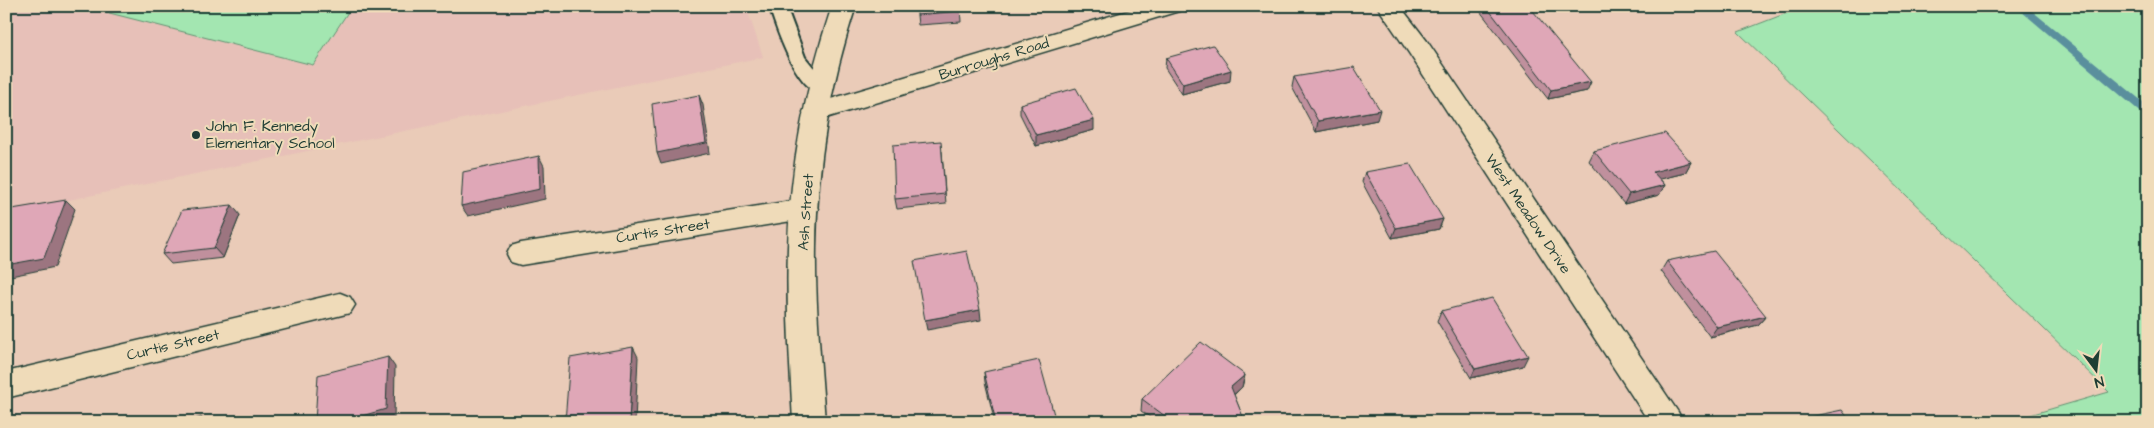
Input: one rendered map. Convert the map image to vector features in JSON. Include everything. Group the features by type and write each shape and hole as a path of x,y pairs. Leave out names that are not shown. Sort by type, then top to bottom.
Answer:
{"street":[{"name":"Ash Street","path":"809,422 803,284 804,209 819,100 844,6"},
{"name":"Burroughs Road","path":"819,100 1171,6"},
{"name":"West Meadow Drive","path":"1388,6 1418,47 1667,422"},
{"name":"Curtis Street","path":"521,254 804,209"},
{"name":"Curtis Street","path":"6,385 340,305"}],"lane":[{"path":"777,6 797,59 819,100"}],"shaded area":[{"name":"John F. Kennedy Elementary School","path":"6,6 746,6 763,57 6,213"}],"green space":[{"path":"82,6 352,6 313,65"},
{"path":"1805,6 2148,6 2148,422 2006,422 2109,392 1738,32"}],"building":[{"path":"917,6 960,6 960,11 917,15"},
{"path":"1486,6 1529,6 1591,82 1551,90"},
{"path":"1213,45 1231,70 1183,84 1166,58"},
{"path":"1354,67 1380,110 1318,121 1294,77"},
{"path":"1076,88 1094,120 1036,135 1020,104"},
{"path":"699,95 706,143 657,153 652,104"},
{"path":"1665,133 1691,162 1653,172 1665,185 1629,194 1594,151"},
{"path":"941,141 945,194 895,199 893,145"},
{"path":"539,156 540,189 461,206 463,172"},
{"path":"1410,164 1443,219 1396,228 1365,172"},
{"path":"66,200 44,258 6,265 6,210"},
{"path":"232,205 214,248 162,254 182,210"},
{"path":"967,251 980,310 925,320 914,261"},
{"path":"1714,251 1766,316 1717,327 1667,261"},
{"path":"1492,298 1528,356 1475,369 1441,311"},
{"path":"1201,342 1245,375 1231,387 1245,422 1173,422 1142,399"},
{"path":"633,347 629,422 565,422 570,358"},
{"path":"388,357 386,409 341,422 315,422 318,375"},
{"path":"1039,360 1056,422 996,422 984,372"},
{"path":"1842,410 1851,422 1790,422 1790,421"},
{"path":"201,417 201,422 185,422"}],"waterway":[{"path":"2020,6 2148,112"}],"place":[{"name":"John F. Kennedy Elementary School","path":"196,135"}]}
